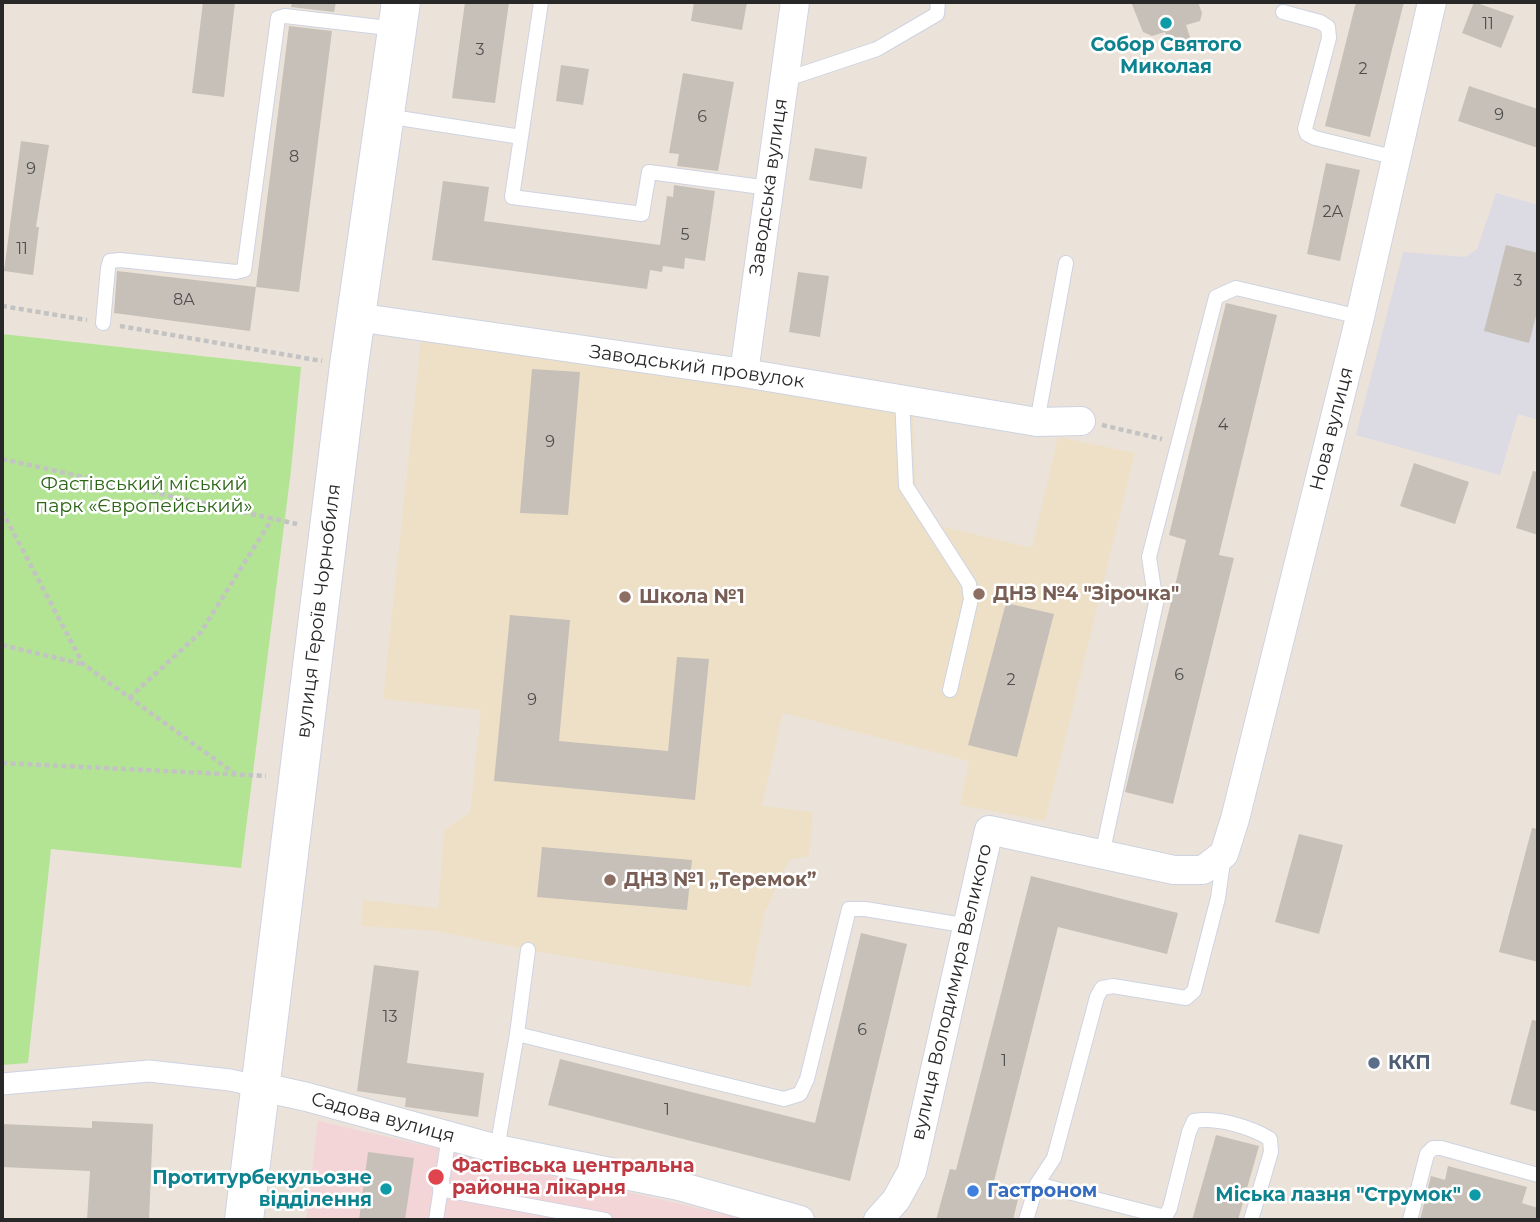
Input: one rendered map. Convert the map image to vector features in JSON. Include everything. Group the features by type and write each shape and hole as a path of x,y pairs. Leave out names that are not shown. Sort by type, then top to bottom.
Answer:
{"main road":[{"name":"вулиця Героїв Чорнобиля","path":"244,1220 349,365 399,15"}],"street":[{"name":"Заводська вулиця","path":"744,373 795,2"},
{"name":"Нова вулиця","path":"1224,854 1236,820 1360,317 1432,2"},
{"name":"Заводський провулок","path":"356,317 744,373 1037,422 1081,421"},
{"name":"вулиця Володимира Великого","path":"878,1220 896,1200 912,1171 989,830 1174,870 1203,870 1224,854"},
{"name":"Садова вулиця","path":"2,1084 149,1071 230,1080 307,1097 497,1149 679,1186 800,1220"}],"lane":[{"path":"541,2 512,197 642,214 649,172 769,188"},
{"path":"784,80 877,49 937,14 938,2"},
{"path":"1283,12 1320,22 1328,27 1329,37 1305,129 1307,134 1397,158"},
{"path":"103,323 110,261 236,272 244,270 278,18 399,15"},
{"path":"384,116 521,137"},
{"path":"1037,422 1066,263"},
{"path":"1102,855 1156,603 1149,557 1216,297 1236,288 1360,317"},
{"path":"902,398 906,486 969,584 971,599 950,690"},
{"path":"1026,1220 1037,1184 1055,1158 1097,998 1102,988 1113,986 1175,998 1186,998 1194,991 1218,898 1224,854"},
{"path":"517,1034 784,1099 800,1094 807,1079 849,909 865,909 969,926"},
{"path":"497,1149 528,950"},
{"path":"1037,1184 1165,1217 1170,1208 1189,1132 1194,1121 1207,1119 1261,1133 1270,1139 1271,1152 1251,1220"},
{"path":"436,1220 449,1136"},
{"path":"1410,1220 1427,1154 1433,1148 1538,1175"},
{"path":"440,1189 605,1220"}],"path":[{"path":"2,306 349,365"},
{"path":"1081,421 1178,442"},
{"path":"2,459 297,524"},
{"path":"2,511 83,664"},
{"path":"129,698 201,632 272,519"},
{"path":"2,645 83,664 238,775"},
{"path":"2,763 266,776"}],"shaded area":[{"path":"1496,193 1538,205 1538,420 1518,414 1500,475 1356,435 1403,252 1465,257 1477,249"},
{"name":"Школа №1","path":"421,340 913,410 916,488 940,526 1032,548 1058,437 1135,453 1045,821 960,805 969,761 783,713 762,806 813,812 809,856 789,860 764,914 750,987 528,950 436,931 361,926 363,900 438,908 444,830 470,812 481,710 383,699"},
{"name":"Фастівська центральна районна лікарня","path":"318,1121 750,1220 306,1220"}],"green space":[{"name":"Фастівський міський парк «Європейський»","path":"2,334 301,367 291,470 241,868 51,849 28,1063 2,1065"}],"building":[{"path":"203,2 235,2 224,97 192,93"},
{"path":"292,2 336,2 334,12 291,7"},
{"path":"465,2 509,2 495,103 452,98"},
{"path":"694,2 747,2 742,30 691,21"},
{"name":"Собор Святого Миколая","path":"1131,2 1198,2 1202,13 1200,21 1186,25 1191,40 1181,46 1170,45 1165,32 1152,36 1143,32"},
{"path":"1356,2 1404,2 1370,137 1325,126"},
{"path":"1474,2 1514,16 1501,48 1462,33"},
{"path":"289,26 332,31 299,292 256,287"},
{"path":"561,65 589,69 583,105 556,101"},
{"path":"683,73 734,82 718,171 677,166 679,154 669,153"},
{"path":"1469,86 1538,109 1538,148 1458,121"},
{"path":"21,141 49,145 36,227 39,227 33,275 4,271"},
{"path":"815,148 867,157 862,189 809,180"},
{"path":"1326,163 1360,170 1340,261 1307,254"},
{"path":"443,181 489,187 484,221 660,245 667,196 673,197 674,185 715,191 705,261 685,258 684,269 663,266 662,272 650,270 647,289 432,260"},
{"path":"1506,245 1538,253 1538,308 1529,343 1484,331"},
{"path":"117,271 256,287 250,331 114,313"},
{"path":"798,272 829,276 820,337 789,332"},
{"path":"1226,303 1277,315 1219,555 1234,558 1173,804 1125,792 1186,540 1169,535"},
{"path":"532,369 580,372 568,515 520,513"},
{"path":"1414,463 1469,482 1455,524 1400,506"},
{"path":"1533,471 1538,472 1538,535 1516,528"},
{"path":"1006,603 1054,614 1017,757 968,745"},
{"path":"510,615 570,620 559,741 668,751 677,657 709,659 695,800 494,781"},
{"path":"1532,828 1538,829 1538,962 1499,952"},
{"path":"1299,834 1343,845 1319,934 1275,922"},
{"path":"542,847 692,860 687,910 537,897"},
{"path":"1031,876 1178,913 1167,954 1058,927 992,1189 1019,1195 1013,1220 936,1220 950,1169 956,1170"},
{"path":"861,933 907,944 850,1181 548,1105 560,1059 815,1123"},
{"path":"374,965 419,971 407,1063 484,1073 478,1117 405,1107 406,1098 357,1091"},
{"path":"1532,1020 1538,1021 1538,1112 1510,1104"},
{"path":"92,1121 153,1124 149,1220 87,1220 90,1171 2,1167 2,1124 92,1128"},
{"path":"1216,1135 1259,1146 1238,1220 1192,1220"},
{"name":"Протитурбекульозне відділення","path":"368,1152 414,1158 405,1220 359,1220"},
{"name":"Міська лазня \"Струмок\"","path":"1448,1166 1527,1187 1522,1203 1538,1208 1538,1220 1420,1220 1431,1176 1445,1180"}],"place":[{"name":"Собор Святого Миколая","path":"1166,23"},
{"name":"ДНЗ №4 \"Зірочка\"","path":"979,594"},
{"name":"Школа №1","path":"625,597"},
{"name":"ДНЗ №1 „Теремок”","path":"610,880"},
{"name":"ККП","path":"1374,1063"},
{"name":"Фастівська центральна районна лікарня","path":"436,1177"},
{"name":"Протитурбекульозне відділення","path":"386,1189"},
{"name":"Гастроном","path":"973,1191"},
{"name":"Міська лазня \"Струмок\"","path":"1475,1195"}]}
